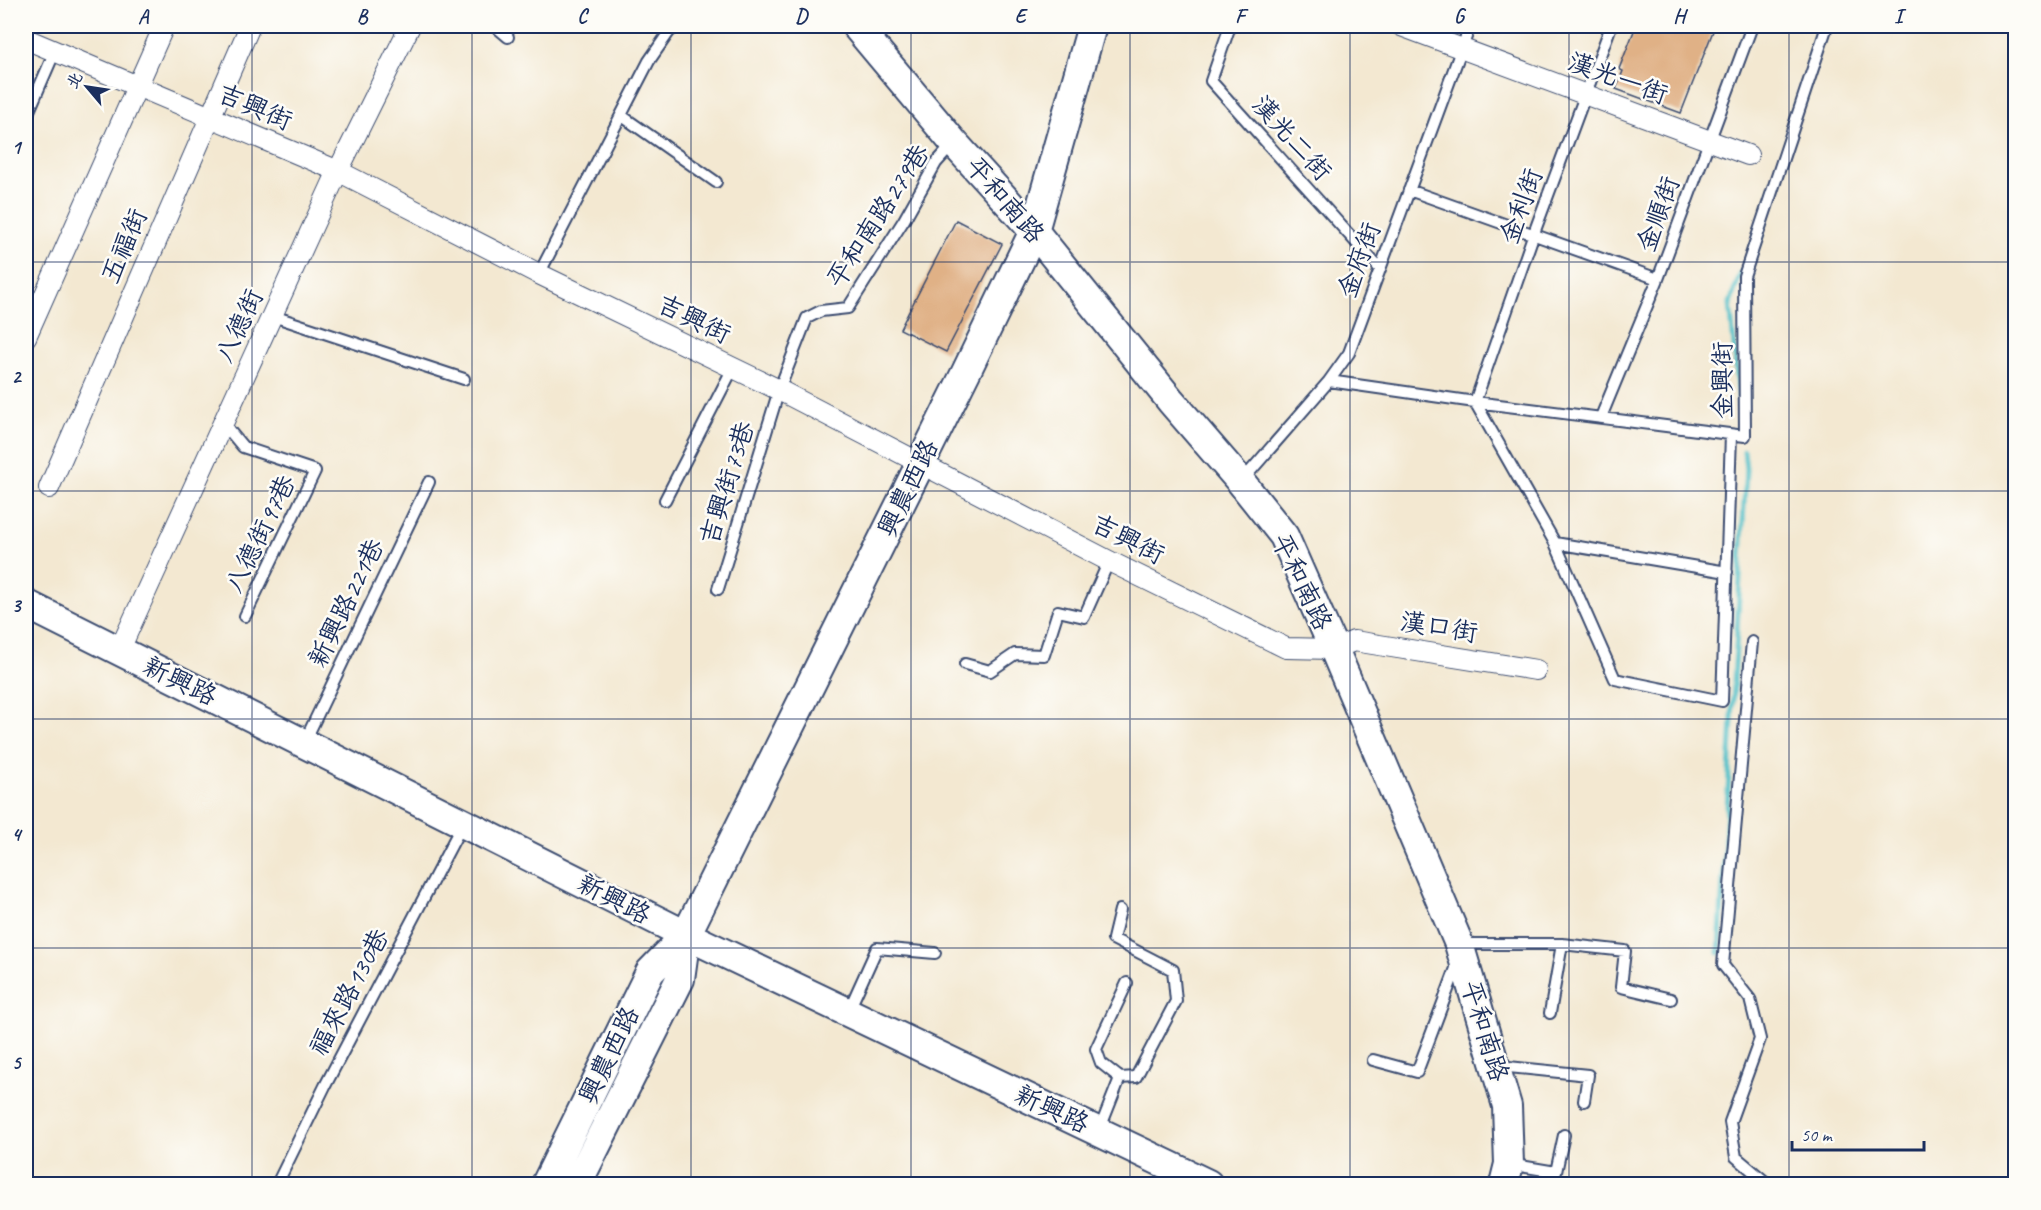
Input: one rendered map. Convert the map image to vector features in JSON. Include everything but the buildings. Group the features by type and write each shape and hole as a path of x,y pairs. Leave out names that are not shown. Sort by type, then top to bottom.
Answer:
{"main road":[{"name":"平和南路","path":"856,26 954,142 1034,231 1170,401 1241,482 1284,536 1334,648 1460,949 1507,1106 1506,1174"},
{"name":"興農西路","path":"546,1185 650,972 686,935 1034,231 1092,26"},
{"name":"新興路","path":"26,604 686,935 1098,1131 1178,1173 1208,1185"},
{"name":"興農西路","path":"576,1185 680,979 686,935"}],"street":[{"path":"26,337 164,26"},
{"name":"五福街","path":"49,488 250,26"},
{"name":"八德街","path":"119,651 338,171 410,26"},
{"name":"漢光一街","path":"1401,26 1748,155"},
{"name":"吉興街","path":"26,39 338,171 539,274 779,390 1109,561 1286,648 1334,648"},
{"name":"漢口街","path":"1334,648 1354,641 1536,670"}],"lane":[{"path":"495,26 508,37"},
{"path":"539,274 649,62 669,32 676,26"},
{"name":"漢光二街","path":"1230,26 1211,81 1380,269"},
{"name":"金府街","path":"1241,482 1329,381 1349,352 1470,26"},
{"name":"金利街","path":"1475,402 1534,233 1611,26"},
{"name":"金順街","path":"1601,417 1658,279 1752,26"},
{"name":"金興街","path":"1329,381 1745,436 1744,276 1827,26"},
{"path":"26,118 56,51"},
{"path":"622,116 716,182"},
{"name":"平和南路279巷","path":"779,390 807,318 820,311 848,308 904,220 936,163 954,142"},
{"path":"1409,190 1658,279"},
{"path":"273,316 464,379"},
{"path":"665,500 734,368"},
{"name":"吉興街73巷","path":"718,589 779,390"},
{"path":"1475,402 1555,543 1616,679 1722,701 1731,435"},
{"name":"八德街97巷","path":"224,423 243,447 315,471 245,616"},
{"name":"新興路221巷","path":"304,743 429,482"},
{"path":"1555,543 1727,572"},
{"path":"964,664 990,671 1015,654 1044,655 1058,611 1084,617 1109,561"},
{"path":"1752,642 1724,965 1750,999 1760,1040 1730,1122 1736,1157 1768,1185"},
{"name":"福來路130巷","path":"277,1185 325,1086 463,822"},
{"path":"1120,910 1113,939 1173,970 1176,1001 1137,1077 1120,1078 1101,1063 1096,1049 1127,983"},
{"path":"1550,1012 1562,944"},
{"path":"1373,1060 1417,1072 1460,949 1562,944 1625,951 1621,987 1671,999"},
{"path":"848,1012 877,948 935,953"},
{"path":"1495,1066 1588,1075 1584,1101"},
{"path":"1098,1131 1120,1078"},
{"path":"1506,1174 1556,1172 1564,1135"}],"waterway":[{"path":"1740,408 1730,303 1741,272"},
{"path":"1719,953 1746,469 1744,451"}]}
